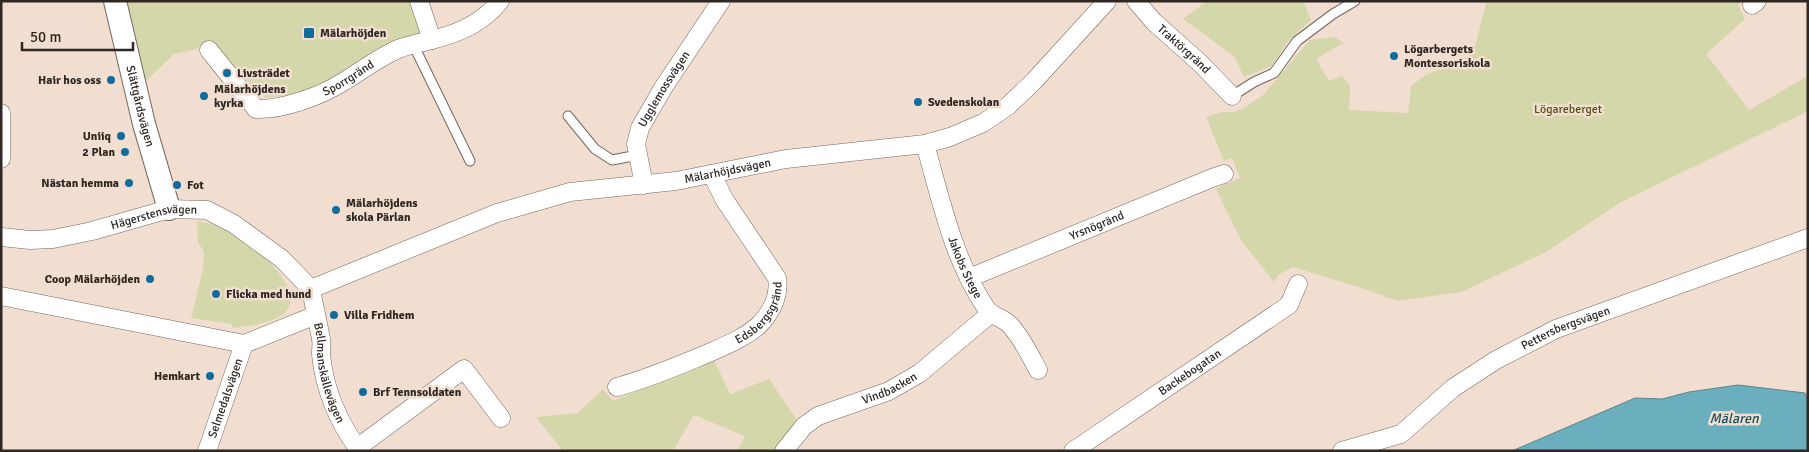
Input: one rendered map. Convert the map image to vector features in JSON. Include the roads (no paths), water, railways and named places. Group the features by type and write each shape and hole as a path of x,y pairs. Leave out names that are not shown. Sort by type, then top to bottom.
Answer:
{"street":[{"name":"Slättgårdsvägen","path":"115,1 144,124 168,209"},
{"path":"419,1 432,40"},
{"name":"Sporrgränd","path":"208,50 256,109 264,109 324,92 344,82 376,60 413,44 432,40 463,29 487,16 500,1"},
{"name":"Ugglemossvägen","path":"644,185 636,144 640,128 659,95 721,1"},
{"name":"Mälarhöjdsvägen","path":"311,290 497,213 570,192 644,185 808,156 925,144 969,130 996,115 1034,81 1107,1"},
{"name":"Traktörgränd","path":"1136,1 1154,22 1200,63 1232,96"},
{"path":"1,114 1,159"},
{"name":"Jakobs Stege","path":"925,144 954,243 969,278 990,314 1011,326 1024,344 1038,370"},
{"name":"Edsbergsgränd","path":"617,387 670,368 739,338 757,326 777,298 779,289 777,278 724,199 712,174"},
{"name":"Yrsnögränd","path":"969,278 1202,181 1224,174"},
{"name":"Hägerstensvägen","path":"1,237 30,240 53,239 168,209 207,210 234,224 282,259 311,290"},
{"name":"Pettersbergsvägen","path":"1342,451 1400,434 1453,388 1496,360 1556,328 1806,242"},
{"name":"Backebogatan","path":"1073,451 1289,305 1298,284"},
{"name":"Bellmanskällevägen","path":"311,290 322,341 321,354 324,372 333,403 345,429 358,449"},
{"path":"1,296 244,344 316,315"},
{"name":"Vindbacken","path":"784,451 804,426 818,416 889,391 920,373 990,314"},
{"name":"Selmedalsvägen","path":"207,451 244,344"},
{"path":"358,449 464,369 500,418"}],"lane":[{"path":"1232,96 1254,82 1274,73 1297,40 1355,1"},
{"path":"413,44 470,161"},
{"path":"568,116 595,149 612,160 638,155"}],"water":[{"name":"Mälaren","path":"1738,385 1805,393 1808,400 1808,451 1512,451 1635,398 1662,399 1689,392"}],"place":[{"name":"Mälarhöjden","path":"309,33"},
{"name":"Lögarbergets Montessoriskola","path":"1394,56"},
{"name":"Livsträdet","path":"227,73"},
{"name":"Hair hos oss","path":"111,80"},
{"name":"Mälarhöjdens kyrka","path":"204,96"},
{"name":"Svedenskolan","path":"918,102"},
{"name":"Uniiq","path":"121,136"},
{"name":"2 Plan","path":"125,152"},
{"name":"Nästan hemma","path":"129,183"},
{"name":"Fot","path":"177,185"},
{"name":"Mälarhöjdens skola Pärlan","path":"336,210"},
{"name":"Coop Mälarhöjden","path":"150,279"},
{"name":"Flicka med hund","path":"216,294"},
{"name":"Villa Fridhem","path":"334,315"},
{"name":"Hemkart","path":"210,376"},
{"name":"Brf Tennsoldaten","path":"363,392"}],"park label":[{"name":"Lögareberget","path":"1568,109"}]}
